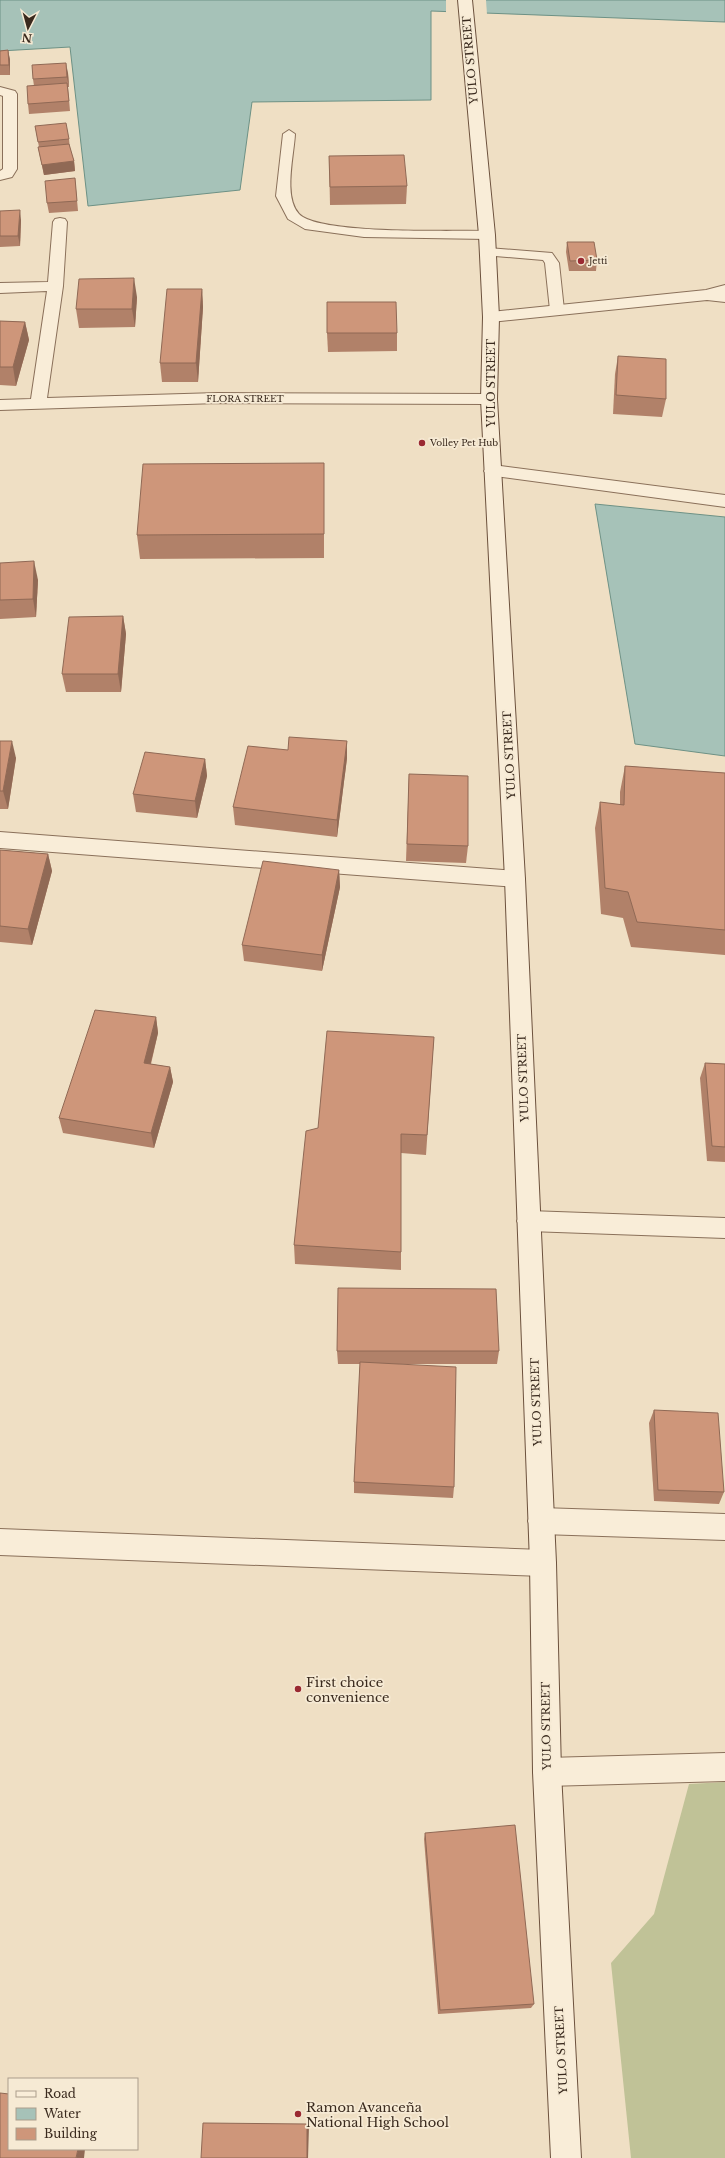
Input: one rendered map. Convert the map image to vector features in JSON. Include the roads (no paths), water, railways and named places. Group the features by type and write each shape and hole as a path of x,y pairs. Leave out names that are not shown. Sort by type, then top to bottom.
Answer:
{"street":[{"name":"YULO STREET","path":"466,8 488,243 491,317 489,399 515,879 543,1563 547,1772 566,2158"},
{"path":"0,91 10,94 5,173"},
{"path":"38,404 55,286 60,222"},
{"path":"0,288 55,286"},
{"path":"491,317 707,295 725,290"},
{"path":"707,295 725,297"},
{"name":"FLORA STREET","path":"0,405 218,398 489,399"},
{"path":"493,471 725,501"},
{"path":"0,840 515,879"},
{"path":"529,1221 725,1228"},
{"path":"541,1521 725,1527"},
{"path":"0,1542 543,1563"},
{"path":"547,1772 725,1767"}],"lane":[{"path":"289,134 283,196 293,216 310,226 364,233 488,243 547,256 552,263 557,310"}],"water":[{"path":"0,0 725,0 725,22 431,11 431,100 252,102 240,190 88,206 70,47 0,51"},
{"path":"595,504 725,517 725,756 635,744"}],"place":[{"name":"Jetti","path":"581,261"},
{"name":"Volley Pet Hub","path":"422,443"},
{"name":"First choice convenience","path":"298,1689"},
{"name":"Ramon Avanceña National High School","path":"298,2114"}]}
